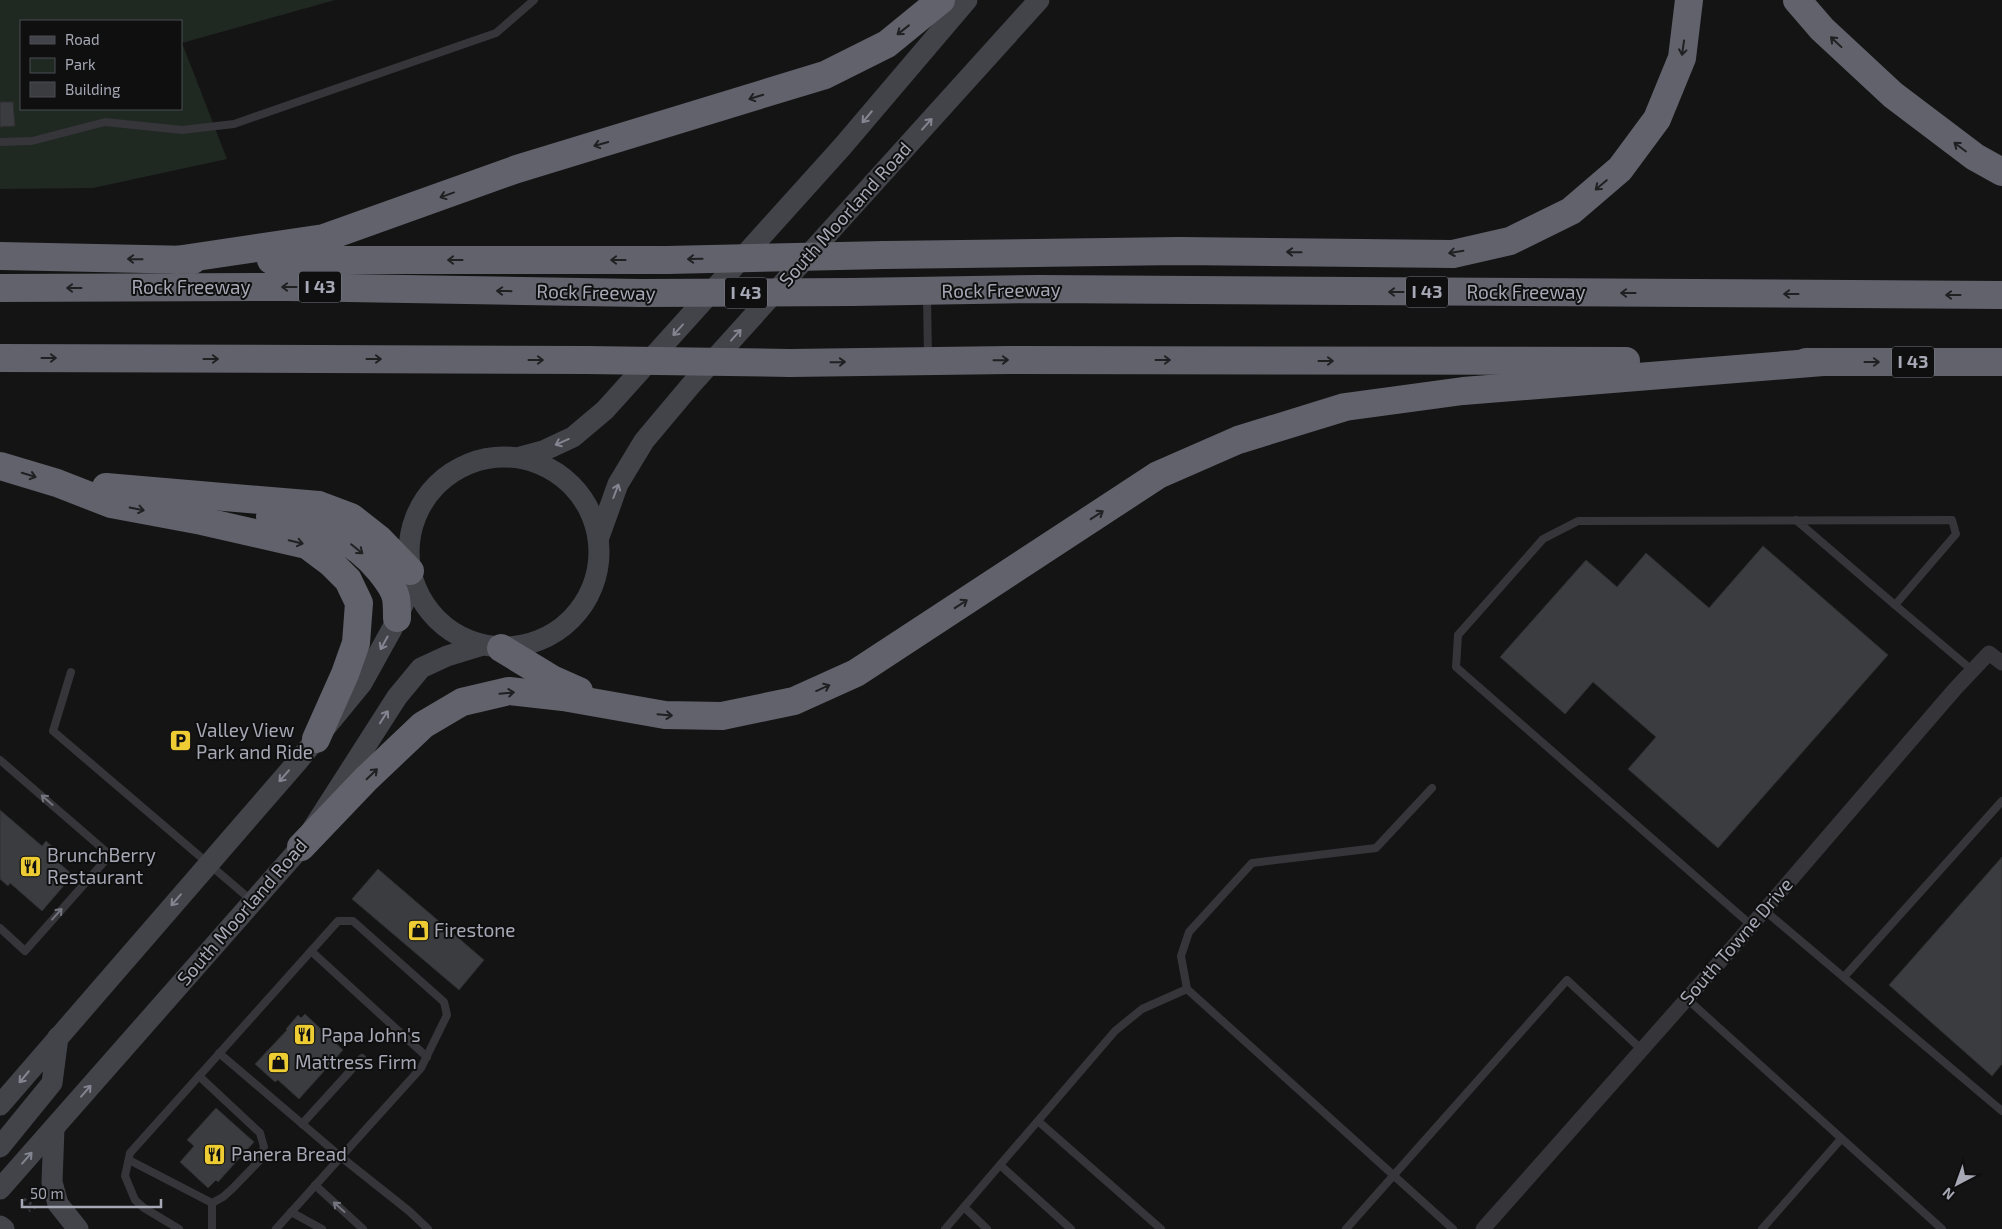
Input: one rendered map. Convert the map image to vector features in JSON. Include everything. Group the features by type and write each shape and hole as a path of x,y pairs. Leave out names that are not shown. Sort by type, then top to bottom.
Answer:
{"highway":[{"path":"176,260 324,238 517,169 825,75 886,44 942,0"},
{"path":"0,256 176,260 667,260 1179,251 1452,254 1510,241 1571,211 1620,169 1657,119 1682,58 1689,0"},
{"path":"1797,0 1822,29 1893,95 1975,158 2002,172"},
{"name":"Rock Freeway","path":"0,288 288,287 640,293 1049,289 2002,295"},
{"name":"I 43","path":"0,358 586,360 790,363 928,361 2002,362"},
{"path":"301,847 366,779 423,725 462,702 509,691 564,697 665,715 722,716 794,701 856,673 1158,475 1238,440 1345,408 1463,390 1824,362"},
{"path":"0,466 57,483 111,504 306,545 331,563 348,580 359,603 356,642 345,674 316,739"},
{"path":"57,483 319,505 351,517 379,539 411,577"},
{"path":"144,490 227,510 304,522 331,532 352,544 373,562 391,585 396,598 397,618"},
{"path":"492,647 552,679 617,707"}],"main road":[{"path":"492,647 453,633 447,628 429,611 411,577 408,540 417,510 435,484 460,466 489,457 521,457 544,451 573,437 605,410 842,147 967,0"},
{"name":"South Moorland Road","path":"0,1189 301,847 397,697 421,668 447,656 492,647 529,644 555,634 576,615 592,592 599,565 599,537 618,484 644,441 704,371 1040,0"},
{"path":"521,457 549,466 573,484 590,509 599,537"},
{"path":"1,1103 316,739 362,683 397,618 411,577"},
{"path":"0,1147 52,1083 58,1037"},
{"path":"54,1128 52,1182 58,1204 78,1229"},
{"path":"0,1226 4,1229"}],"street":[{"name":"South Towne Drive","path":"1490,1226 1641,1049 1989,653 2002,663"}],"lane":[{"path":"0,142 32,141 105,122 182,130 234,124 496,33 534,0"},
{"path":"927,291 928,361"},
{"path":"1796,520 1973,671"},
{"path":"1751,925 1456,667 1458,636 1543,538 1578,521 1952,520 1956,534 1895,605"},
{"path":"71,672 52,732 253,902"},
{"path":"0,761 110,855 25,951 0,928"},
{"path":"1432,788 1376,848 1252,863 1189,932 1181,956 1187,989 1453,1229"},
{"path":"1844,978 2002,802"},
{"path":"1764,910 2002,1111"},
{"path":"179,1229 144,1208 135,1200 126,1176 130,1153 338,920 353,921 444,1002 448,1014 421,1068 276,1229"},
{"path":"311,952 427,1057"},
{"path":"1346,1229 1567,980 1641,1049"},
{"path":"945,1229 1115,1031 1142,1009 1187,989"},
{"path":"1686,998 1942,1229"},
{"path":"219,1053 428,1229"},
{"path":"302,1124 362,1058"},
{"path":"198,1076 260,1133 264,1147 260,1160 232,1189 212,1203"},
{"path":"1038,1121 1161,1229"},
{"path":"1762,1229 1842,1139"},
{"path":"129,1160 212,1203"},
{"path":"1000,1165 1071,1229"},
{"path":"315,1185 363,1229"},
{"path":"212,1203 212,1229"},
{"path":"964,1207 987,1229"},
{"path":"291,1212 322,1229"}],"path":[{"path":"24,1199 34,1207 29,1211"}],"green space":[{"path":"0,0 335,0 182,43 227,159 93,188 0,189"}],"building":[{"path":"0,102 13,102 15,126 0,127"},
{"path":"1763,546 1888,655 1718,848 1628,769 1656,737 1593,682 1565,714 1500,657 1586,560 1617,587 1646,553 1709,608"},
{"name":"BrunchBerry Restaurant","path":"0,810 42,846 46,841 57,851 52,857 73,875 42,911 10,883 8,886 0,879"},
{"path":"2002,857 2002,1064 1992,1076 1889,985"},
{"name":"Firestone","path":"378,869 484,960 459,990 352,899"},
{"path":"305,1014 343,1050 299,1099 278,1080 275,1082 255,1064 287,1030 298,1015 301,1018"},
{"name":"Panera Bread","path":"216,1108 254,1142 218,1182 216,1180 208,1188 180,1162 194,1146 187,1140"}],"place":[{"name":"Valley View Park and Ride","path":"180,741"},
{"name":"BrunchBerry Restaurant","path":"31,866"},
{"name":"Firestone","path":"418,930"},
{"name":"Papa John's","path":"305,1035"},
{"name":"Mattress Firm","path":"279,1062"},
{"name":"Panera Bread","path":"215,1154"}]}
